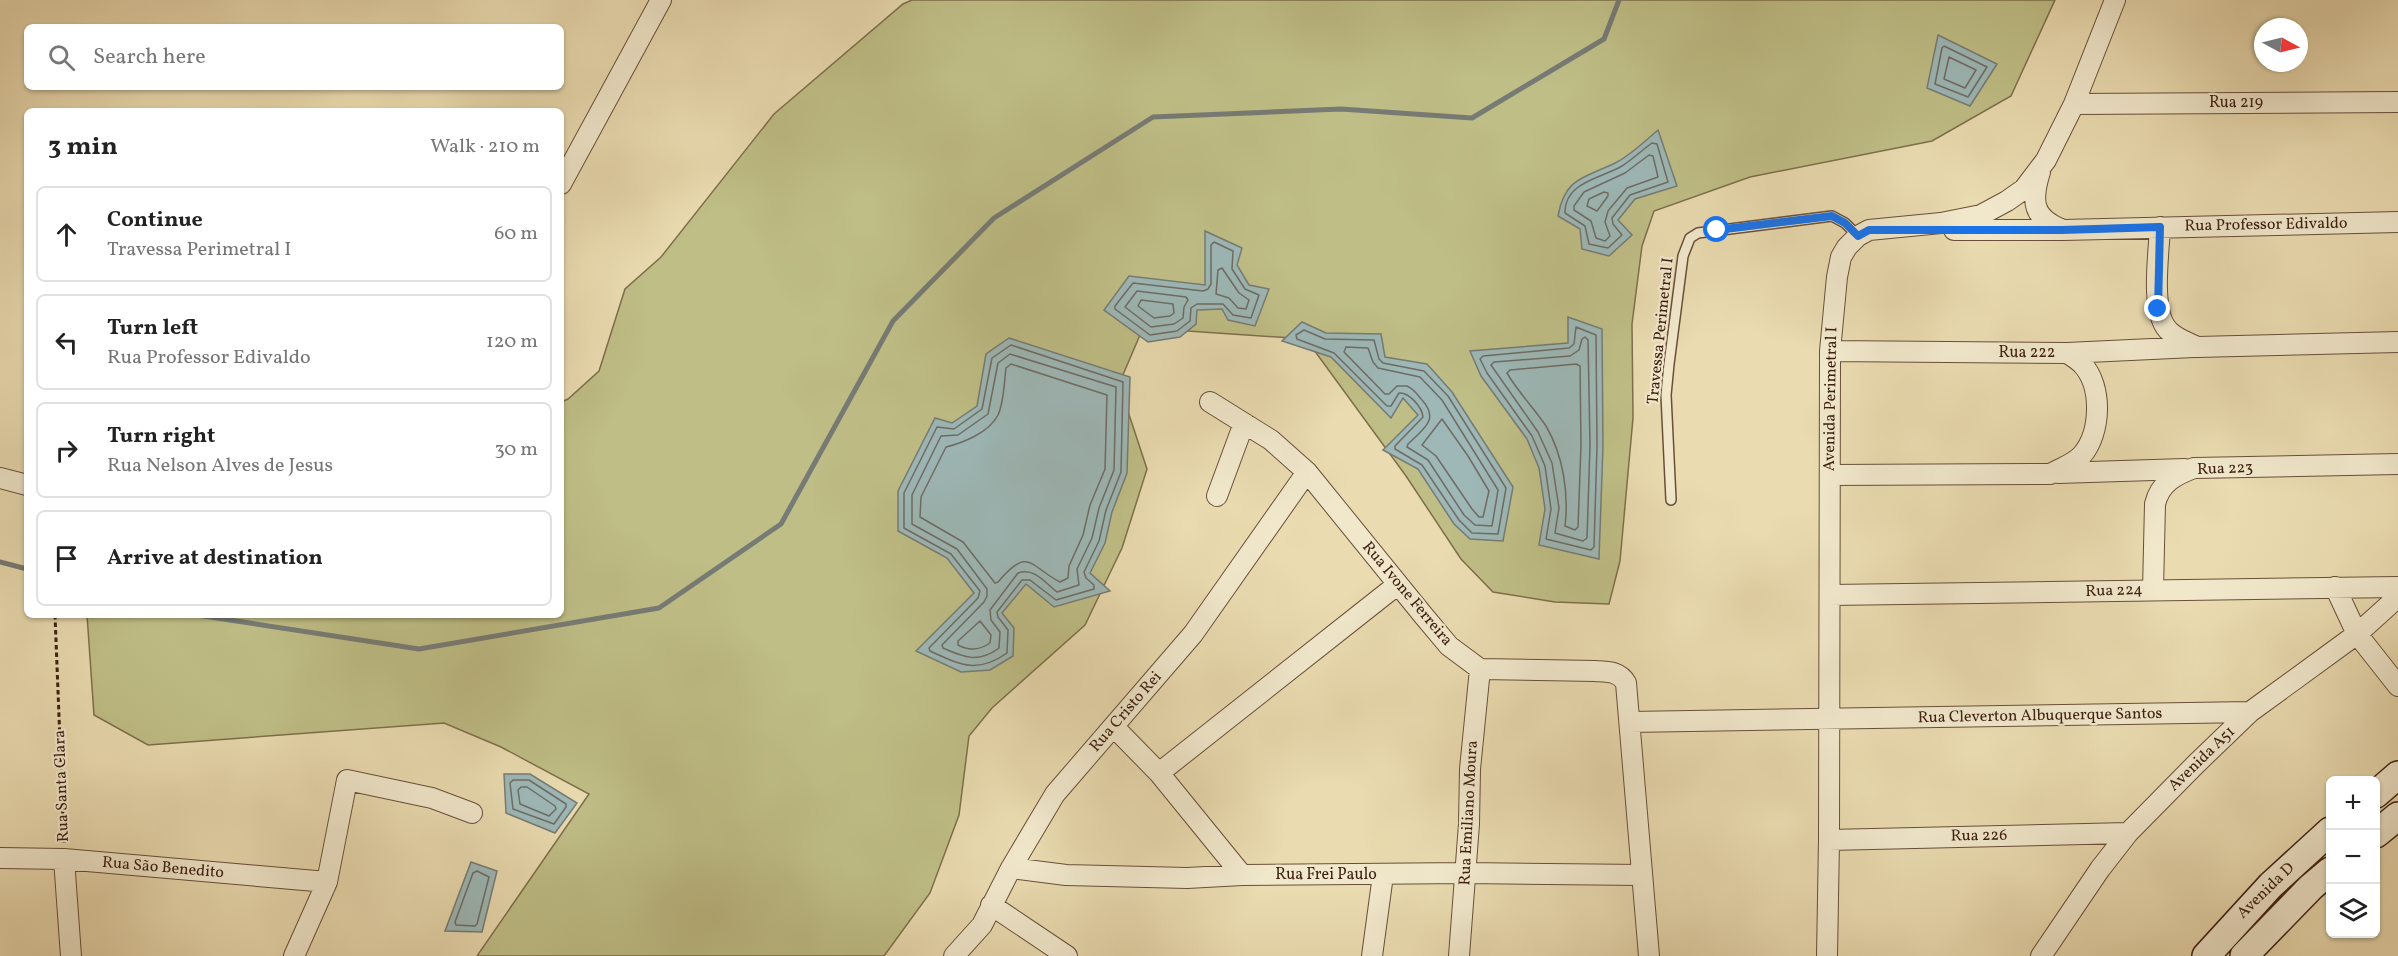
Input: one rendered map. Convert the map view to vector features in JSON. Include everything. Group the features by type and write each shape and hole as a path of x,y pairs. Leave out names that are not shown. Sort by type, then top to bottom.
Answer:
{"street":[{"path":"564,178 661,0"},
{"path":"2062,230 2050,225 2038,213 2034,196 2041,169 2074,104 2115,0"},
{"name":"Rua 219","path":"2074,104 2398,102"},
{"path":"1867,233 1981,215 2024,189 2041,169"},
{"name":"Rua Professor Edivaldo","path":"1867,233 2398,222"},
{"path":"2160,227 2158,300 2160,315 2165,326 2174,335 2196,347"},
{"name":"Avenida Perimetral I","path":"1827,956 1830,720 1830,351 1841,258 1847,247 1867,233"},
{"path":"2067,353 2398,342"},
{"name":"Rua 222","path":"1830,351 2067,353 2082,363 2089,374 2096,397 2097,413 2094,432 2082,454 2073,463 2050,474 1830,475"},
{"name":"Rua Ivone Ferreira","path":"1210,402 1271,440 1307,472 1449,646 1480,669"},
{"path":"1217,496 1244,423"},
{"name":"Rua 223","path":"2153,590 2153,518 2156,496 2170,479 2194,468 2398,464"},
{"path":"2050,474 2194,468"},
{"name":"Rua Cristo Rei","path":"954,956 982,926 1011,868 1055,794 1193,633 1307,472"},
{"path":"0,478 24,484"},
{"path":"1159,773 1397,585"},
{"path":"2335,587 2357,634 2398,686"},
{"name":"Rua 224","path":"1830,595 2398,587"},
{"name":"Avenida A51","path":"2041,956 2128,832 2250,712 2357,634 2398,597"},
{"path":"1480,669 1595,671 1618,674 1626,683 1650,956"},
{"name":"Rua Emiliano Moura","path":"1460,956 1470,769 1480,669"},
{"name":"Rua Cleverton Albuquerque Santos","path":"1630,722 2250,712"},
{"path":"1114,727 1159,773 1242,875"},
{"path":"2380,791 2398,775"},
{"path":"294,956 327,882 347,780 432,798 472,813"},
{"path":"2380,831 2398,816"},
{"name":"Rua 226","path":"1829,840 2128,832"},
{"name":"Avenida D","path":"2206,956 2271,885 2326,836"},
{"name":"Rua São Benedito","path":"0,858 64,860 327,882"},
{"name":"Rua Santa Clara","path":"64,860 71,956"},
{"name":"Rua Frei Paulo","path":"1011,868 1066,875 1187,878 1242,875 1466,873 1642,875"},
{"path":"1372,956 1383,875"},
{"name":"Avenida D","path":"2244,956 2311,887 2326,875"},
{"path":"991,905 1066,956"}],"lane":[{"name":"Travessa Perimetral I","path":"1671,500 1666,395 1677,294 1683,255 1690,238 1698,233 1832,216 1867,233"}],"path":[{"name":"Rua Santa Clara","path":"56,618 64,860"}],"shaded area":[{"path":"912,0 2055,0 2011,96 1932,141 1750,177 1654,211 1642,246 1632,324 1633,418 1620,561 1609,604 1555,602 1493,592 1461,559 1406,476 1306,339 1143,328 1119,384 1147,469 1122,548 1085,625 992,708 969,736 959,815 930,893 884,956 477,956 589,794 501,747 444,723 148,745 94,715 87,618 564,618 564,401 599,371 625,289 661,257 774,114 903,4"}],"water":[{"path":"1938,35 1997,64 1970,106 1927,88"},
{"path":"1658,130 1677,186 1635,199 1618,220 1632,235 1609,256 1582,249 1580,229 1558,216 1566,193 1579,180 1628,155"},
{"path":"1205,231 1242,248 1237,265 1249,285 1269,289 1255,326 1228,320 1222,309 1197,310 1196,324 1180,337 1148,342 1104,310 1129,276 1205,285"},
{"path":"1568,317 1602,329 1603,446 1599,559 1539,545 1545,509 1539,468 1527,439 1481,376 1470,351 1568,343"},
{"path":"1302,322 1326,333 1381,334 1385,357 1427,364 1452,392 1513,487 1503,541 1470,539 1454,524 1418,469 1383,450 1418,415 1403,398 1391,418 1331,357 1282,341"},
{"path":"1009,338 1130,377 1127,473 1112,512 1105,543 1090,573 1110,591 1054,607 1026,584 1002,613 1014,628 1013,656 990,670 961,672 916,651 974,593 947,558 898,531 898,491 935,418 952,423 977,406 986,354"},
{"path":"504,774 530,774 577,803 555,833 506,813"},
{"path":"471,862 497,871 482,932 445,931"}],"waterway":[{"path":"217,618 419,649 659,608 781,524 893,321 994,218 1153,117 1341,109 1472,118 1604,39 1619,0"},
{"path":"0,562 24,568"}],"route":[{"path":"1717,230 1832,216 1845,223 1858,236 1869,230 2062,230 2160,227 2158,309"}]}
